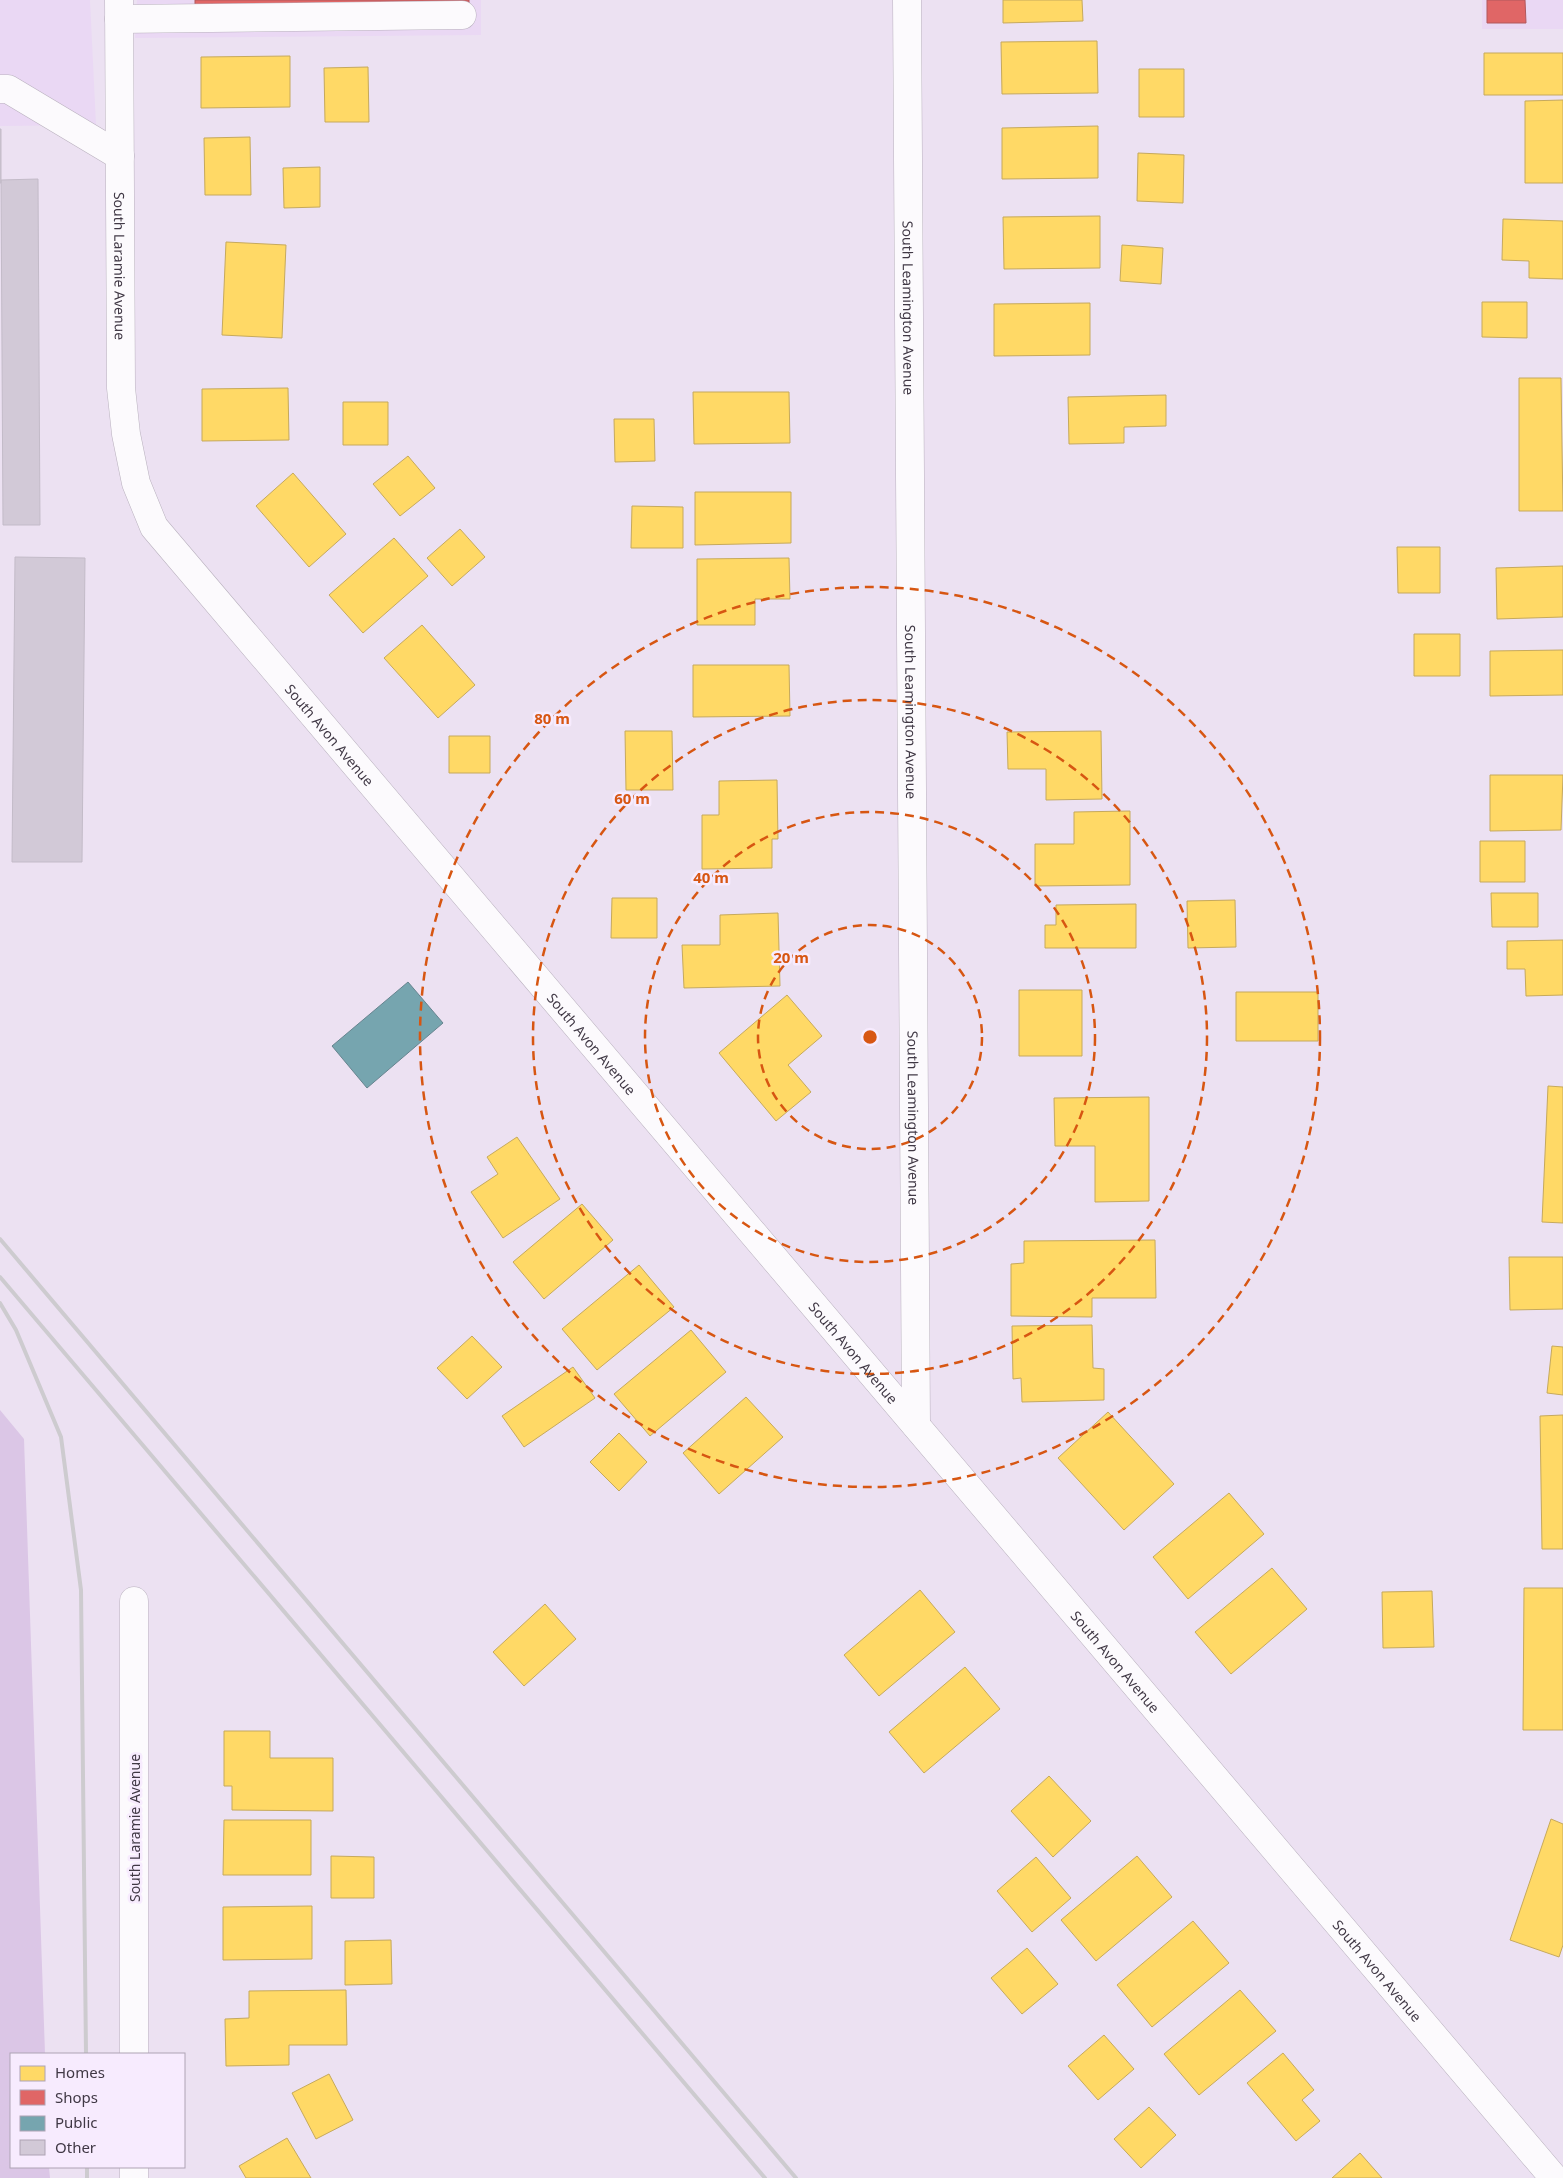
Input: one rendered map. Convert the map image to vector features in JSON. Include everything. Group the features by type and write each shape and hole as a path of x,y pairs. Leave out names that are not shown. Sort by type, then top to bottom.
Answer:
{"street":[{"name":"South Leamington Avenue","path":"907,0 916,1425"},
{"path":"119,9 462,15"},
{"name":"South Laramie Avenue","path":"119,9 121,388 126,434 136,483 154,527"},
{"path":"0,88 8,89 120,156"},
{"name":"South Avon Avenue","path":"154,527 1555,2178"},
{"name":"South Laramie Avenue","path":"134,1601 134,2053"},
{"path":"1555,2178 1563,2169"}],"shaded area":[{"path":"0,0 90,0 96,125 0,126"},
{"path":"137,0 481,0 481,35 135,38"},
{"path":"1482,0 1563,0 1563,29 1482,29"},
{"path":"0,1410 24,1439 45,2053 10,2053 10,2168 49,2168 50,2178 0,2178"}],"building: Homes":[{"path":"1003,0 1082,0 1083,21 1003,23"},
{"path":"1097,41 1098,93 1002,94 1001,42"},
{"path":"1484,53 1563,53 1563,95 1484,95"},
{"path":"290,56 290,107 201,108 201,57"},
{"path":"368,67 369,122 325,122 324,68"},
{"path":"1139,69 1184,69 1184,117 1139,117"},
{"path":"1563,100 1563,183 1525,183 1525,101"},
{"path":"1098,126 1098,178 1002,179 1002,128"},
{"path":"250,137 251,195 205,195 204,138"},
{"path":"1138,153 1184,155 1183,203 1137,201"},
{"path":"320,167 320,207 284,208 283,168"},
{"path":"1100,216 1100,268 1004,269 1003,217"},
{"path":"1503,219 1563,221 1563,279 1529,278 1529,261 1502,260"},
{"path":"226,242 286,245 282,338 222,335"},
{"path":"1122,245 1163,248 1161,284 1120,281"},
{"path":"1482,302 1527,302 1527,338 1482,337"},
{"path":"1090,303 1090,355 994,356 994,304"},
{"path":"1519,378 1561,378 1563,511 1519,511"},
{"path":"288,388 289,440 202,441 202,389"},
{"path":"693,392 789,392 790,443 694,444"},
{"path":"1166,395 1166,426 1124,427 1124,443 1069,444 1068,397"},
{"path":"343,402 388,402 388,445 343,445"},
{"path":"614,419 654,419 655,461 615,462"},
{"path":"408,456 435,488 400,516 373,484"},
{"path":"293,473 346,534 309,567 256,506"},
{"path":"695,492 791,492 791,543 695,545"},
{"path":"632,506 683,507 683,548 631,548"},
{"path":"460,529 485,557 452,586 427,558"},
{"path":"394,538 428,576 363,633 329,595"},
{"path":"1397,547 1440,547 1440,593 1398,593"},
{"path":"789,558 790,599 755,599 755,625 697,625 697,559"},
{"path":"1563,566 1563,617 1497,619 1496,568"},
{"path":"422,625 475,685 438,718 384,658"},
{"path":"1414,634 1460,634 1460,676 1414,676"},
{"path":"1563,650 1563,695 1490,696 1490,651"},
{"path":"693,665 789,665 790,716 693,717"},
{"path":"625,731 672,731 673,790 626,790"},
{"path":"1101,731 1102,799 1046,800 1046,769 1008,769 1007,732"},
{"path":"449,736 490,736 490,773 449,773"},
{"path":"1490,775 1563,775 1561,830 1490,831"},
{"path":"777,780 778,839 772,839 772,868 702,869 702,815 719,815 719,781"},
{"path":"1130,811 1130,885 1035,886 1035,844 1074,844 1074,812"},
{"path":"1480,841 1525,841 1525,882 1480,882"},
{"path":"1491,893 1538,893 1538,927 1492,927"},
{"path":"612,898 657,898 657,938 611,938"},
{"path":"1235,900 1236,947 1188,948 1187,901"},
{"path":"1136,904 1136,948 1045,948 1045,925 1056,925 1056,905"},
{"path":"778,913 780,986 684,988 682,945 720,945 720,915"},
{"path":"1563,940 1563,995 1526,996 1525,969 1507,969 1507,941"},
{"path":"1019,990 1082,990 1082,1056 1019,1056"},
{"path":"1236,992 1318,992 1318,1041 1236,1041"},
{"path":"787,995 822,1036 788,1065 811,1092 776,1121 719,1053"},
{"path":"1548,1086 1563,1087 1563,1223 1542,1222"},
{"path":"1149,1097 1149,1201 1095,1202 1095,1146 1055,1146 1054,1098"},
{"path":"517,1137 560,1199 503,1238 471,1192 498,1174 487,1157"},
{"path":"582,1204 613,1240 544,1299 513,1262"},
{"path":"1155,1240 1156,1298 1092,1298 1092,1317 1011,1316 1011,1264 1024,1263 1024,1241"},
{"path":"1509,1257 1563,1257 1563,1309 1510,1310"},
{"path":"639,1265 674,1307 597,1370 562,1329"},
{"path":"1092,1325 1093,1368 1104,1369 1104,1400 1022,1402 1021,1378 1013,1379 1012,1326"},
{"path":"691,1330 726,1372 650,1436 614,1394"},
{"path":"472,1336 502,1367 467,1399 437,1368"},
{"path":"1552,1346 1563,1347 1563,1395 1547,1393"},
{"path":"573,1367 595,1398 524,1447 502,1416"},
{"path":"746,1397 783,1437 719,1494 683,1453"},
{"path":"1108,1412 1174,1484 1124,1530 1058,1458"},
{"path":"1563,1415 1563,1549 1542,1549 1540,1416"},
{"path":"619,1433 647,1462 619,1491 590,1462"},
{"path":"1229,1493 1264,1534 1188,1599 1153,1557"},
{"path":"1272,1568 1307,1609 1231,1674 1195,1632"},
{"path":"1524,1588 1563,1588 1563,1730 1523,1730"},
{"path":"920,1590 955,1632 879,1696 844,1655"},
{"path":"1432,1591 1434,1647 1383,1648 1382,1592"},
{"path":"545,1604 576,1639 524,1686 493,1652"},
{"path":"965,1667 1000,1709 924,1773 889,1732"},
{"path":"224,1731 270,1731 270,1758 333,1758 333,1811 232,1810 232,1786 224,1786"},
{"path":"1049,1776 1091,1821 1053,1857 1011,1811"},
{"path":"1551,1819 1563,1824 1563,1945 1559,1957 1510,1940"},
{"path":"224,1820 311,1820 311,1875 223,1875"},
{"path":"331,1856 374,1857 374,1898 331,1898"},
{"path":"1137,1856 1172,1897 1096,1961 1061,1920"},
{"path":"1036,1857 1071,1898 1032,1932 997,1891"},
{"path":"312,1906 312,1959 223,1960 223,1907"},
{"path":"1193,1921 1229,1963 1152,2027 1117,1985"},
{"path":"391,1940 392,1984 345,1985 345,1941"},
{"path":"1027,1948 1058,1984 1022,2014 991,1978"},
{"path":"346,1990 347,2045 289,2045 289,2065 226,2066 225,2019 249,2018 249,1991"},
{"path":"1240,1990 1276,2031 1199,2095 1164,2054"},
{"path":"1104,2035 1134,2069 1098,2100 1068,2066"},
{"path":"1283,2053 1314,2090 1302,2100 1320,2121 1296,2141 1247,2083"},
{"path":"329,2074 353,2120 316,2139 292,2093"},
{"path":"1149,2107 1176,2135 1141,2168 1114,2139"},
{"path":"287,2138 311,2178 246,2178 239,2166"},
{"path":"1360,2153 1382,2178 1332,2178"}],"building: Shops":[{"path":"195,0 469,0 469,4 195,6"},
{"path":"1487,0 1525,0 1526,23 1487,23"}],"building: Public":[{"path":"408,982 443,1023 367,1088 332,1046"}],"building: Other":[{"path":"1,129 1,183 0,183"},
{"path":"38,179 40,525 3,525 1,180"},
{"path":"15,557 85,558 82,862 12,862"}],"railway":[{"path":"0,1239 796,2178"},
{"path":"0,1277 765,2178"},
{"path":"0,1303 16,1330 61,1437 81,1590 86,2053"},
{"path":"87,2168 87,2178"}]}
